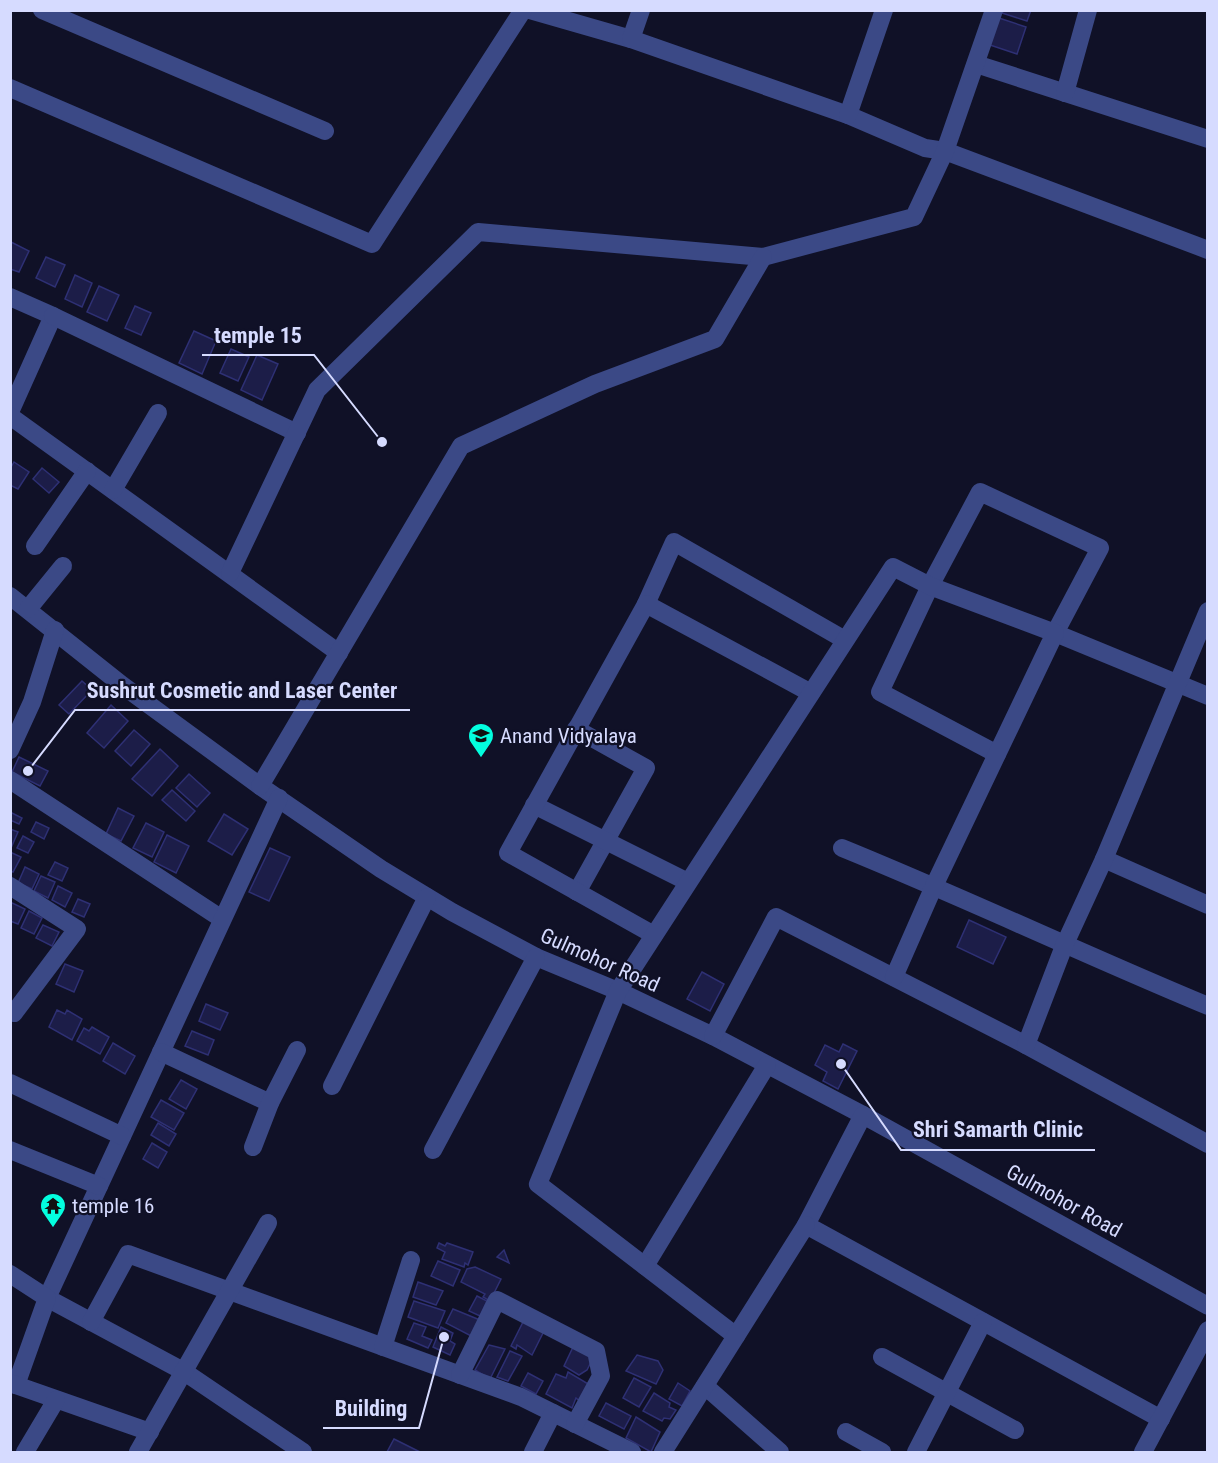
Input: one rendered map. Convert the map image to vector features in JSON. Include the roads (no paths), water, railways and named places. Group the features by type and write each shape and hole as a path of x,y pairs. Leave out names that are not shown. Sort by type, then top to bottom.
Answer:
{"street":[{"path":"42,10 325,130"},
{"path":"10,88 372,244 523,10"},
{"path":"530,10 631,39 848,115 924,148 945,152 1208,250"},
{"path":"631,39 640,10"},
{"path":"848,115 884,10"},
{"path":"230,573 317,390 478,232 763,257 914,217 945,152 994,10"},
{"path":"1065,93 1088,10"},
{"path":"976,64 1208,139"},
{"path":"260,786 461,446 595,384 715,339 763,257"},
{"path":"10,297 297,433"},
{"path":"53,316 10,414 339,653"},
{"path":"113,489 158,413"},
{"path":"35,546 87,471"},
{"path":"894,977 934,886 1055,633 1100,548 980,492 930,586 880,692 997,754"},
{"path":"654,935 508,853 646,604 674,542 845,640"},
{"path":"28,609 63,566"},
{"path":"736,1336 538,1184 618,991 893,567 930,586 1055,633 1208,696"},
{"name":"Gulmohor Road","path":"10,596 122,685 260,786 427,897 536,957 618,991 713,1036 863,1115 1208,1306"},
{"path":"646,604 811,693"},
{"path":"1026,1045 1064,946 1104,859 1208,611"},
{"path":"10,750 32,702 55,630"},
{"path":"576,729 646,768 577,892"},
{"path":"10,780 222,920"},
{"path":"150,1432 13,1384 47,1298 279,798"},
{"path":"534,805 688,882"},
{"path":"842,848 934,886 1064,946 1208,1006"},
{"path":"1104,859 1208,905"},
{"path":"10,886 77,929 14,1013 10,1012"},
{"path":"332,1086 427,897"},
{"path":"713,1036 776,917 1026,1045 1208,1144"},
{"path":"433,1150 536,957"},
{"path":"253,1147 270,1103 297,1050"},
{"path":"161,1052 270,1103"},
{"path":"645,1266 766,1065"},
{"path":"10,1083 122,1136"},
{"path":"663,1452 806,1225 863,1115"},
{"path":"10,1150 99,1186"},
{"path":"138,1452 268,1223"},
{"path":"806,1225 1161,1419"},
{"path":"91,1322 128,1254 521,1397 622,1450"},
{"path":"383,1347 411,1260"},
{"path":"10,1274 47,1298 183,1371 303,1452"},
{"path":"460,1375 497,1300 596,1351 601,1376 575,1424"},
{"path":"916,1452 948,1394 983,1322"},
{"path":"1143,1452 1208,1330"},
{"path":"882,1357 1015,1430"},
{"path":"705,1386 780,1452"},
{"path":"25,1452 56,1400"},
{"path":"533,1452 553,1413"},
{"path":"846,1432 882,1452"}],"place":[{"name":"temple 15","path":"382,442"},
{"name":"Anand Vidyalaya","path":"481,759"},
{"name":"Sushrut Cosmetic and Laser Center","path":"28,771"},
{"name":"Shri Samarth Clinic","path":"841,1064"},
{"name":"temple 16","path":"53,1229"},
{"name":"Building","path":"444,1337"}]}
